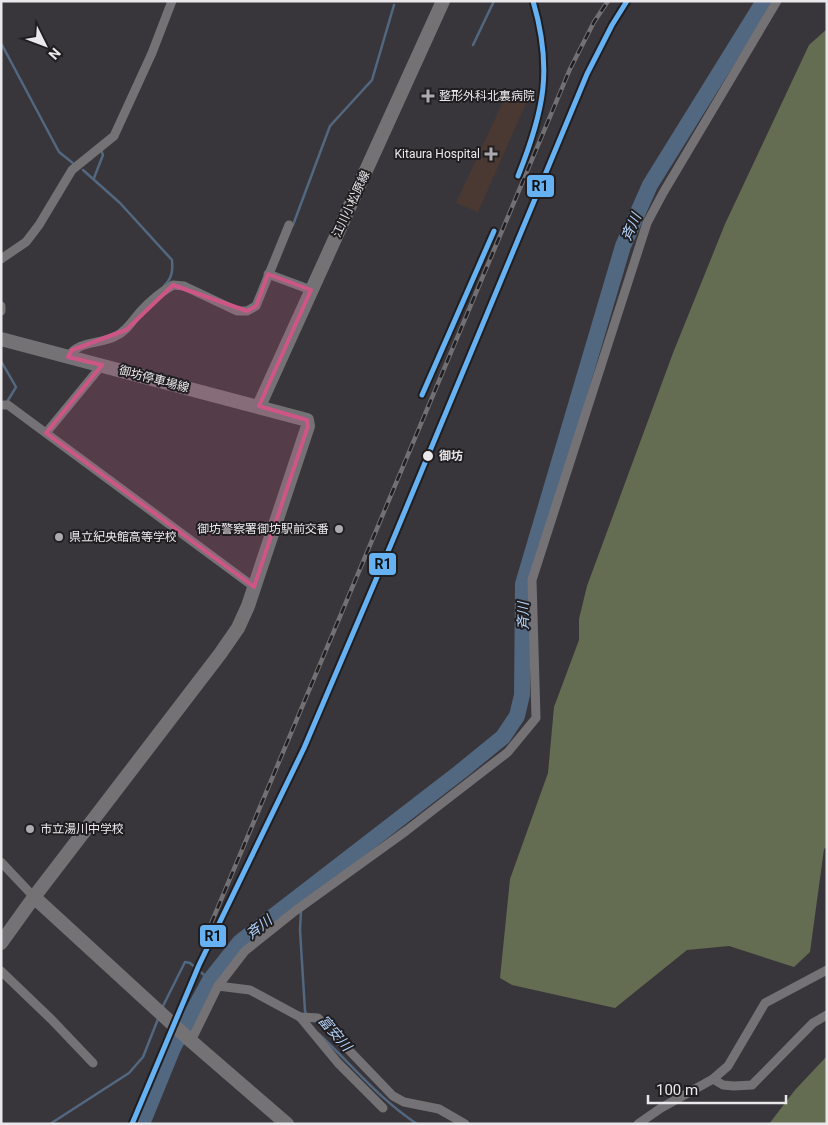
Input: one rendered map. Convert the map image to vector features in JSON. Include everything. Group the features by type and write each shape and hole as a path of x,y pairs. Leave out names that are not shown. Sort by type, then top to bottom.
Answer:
{"street":[{"path":"1,259 26,242 39,225 72,170 114,136 152,53 172,1"},
{"name":"江川小松原線","path":"259,406 443,1"},
{"path":"191,1042 218,986 245,951 295,911 406,831 508,752 536,718 532,580 647,223 778,1"},
{"path":"68,357 72,350 82,345 114,337 126,330 142,310 162,291 172,285 184,286 237,311 248,312 256,306 289,225"},
{"path":"268,274 311,290"},
{"path":"1,306 1,311"},
{"name":"御坊停車場線","path":"1,339 307,420 308,426 254,587"},
{"path":"46,433 102,365"},
{"path":"1,405 8,405 254,587 238,628 220,654 34,896 1,943"},
{"path":"1,862 34,896 191,1042 287,1124"},
{"path":"638,1124 661,1108 713,1080 728,1066 765,1003 827,970"},
{"path":"1,972 51,1019 93,1063"},
{"path":"218,986 250,990 300,1017 338,1063 383,1108"},
{"path":"713,1080 723,1085 752,1085 813,1023 827,1015"},
{"path":"300,1017 318,1018 393,1096 404,1102 439,1109 465,1124"}],"highlighted area":[{"path":"268,274 311,290 259,406 307,420 308,426 254,587 46,433 102,365 68,357 72,350 126,330 173,285 247,311 256,306"}],"shaded area":[{"name":"Kitaura Hospital","path":"507,93 527,101 478,212 456,203"}],"green space":[{"path":"827,29 827,847 824,849 810,952 794,967 729,946 687,950 615,1008 512,985 500,978 510,879 548,773 554,707 579,640 579,619 587,586 673,353 725,224 809,45"},
{"path":"827,1056 827,1124 769,1124 795,1090"}],"waterway":[{"path":"473,45 494,1"},
{"name":"斉川","path":"142,1124 173,1048 210,980 240,942 503,737 517,716 522,695 523,584 623,246 650,185 764,1"},
{"path":"293,225 330,126 372,80 394,5"},
{"path":"1,43 59,152 74,164"},
{"path":"94,178 103,155 101,150"},
{"path":"83,170 120,203 172,260 171,274 164,286"},
{"path":"1,361 16,387 7,402"},
{"name":"富安川","path":"302,903 303,894"},
{"name":"富安川","path":"301,911 300,930 305,1011 307,1015"},
{"path":"162,1008 185,962 190,963 210,980"},
{"path":"50,1124 129,1073 143,1057 158,1019"},
{"name":"富安川","path":"319,1034 378,1093 417,1124"}],"railway":[{"path":"205,938 570,69 594,22 608,1"},
{"path":"132,1124 199,965 304,748 587,74 612,25 627,1"}],"transit line":[{"name":"R1","path":"518,176 534,131 543,90 543,48 533,1"},
{"name":"R1","path":"132,1124 199,965 304,748 587,74 612,25 627,1"},
{"name":"R1","path":"422,395 494,231"}],"place":[{"name":"整形外科北裏病院","path":"428,96"},
{"name":"Kitaura Hospital","path":"491,154"},
{"name":"御坊","path":"428,456"},
{"name":"御坊警察署御坊駅前交番","path":"339,529"},
{"name":"県立紀央館高等学校","path":"59,537"},
{"name":"市立湯川中学校","path":"30,829"}]}
